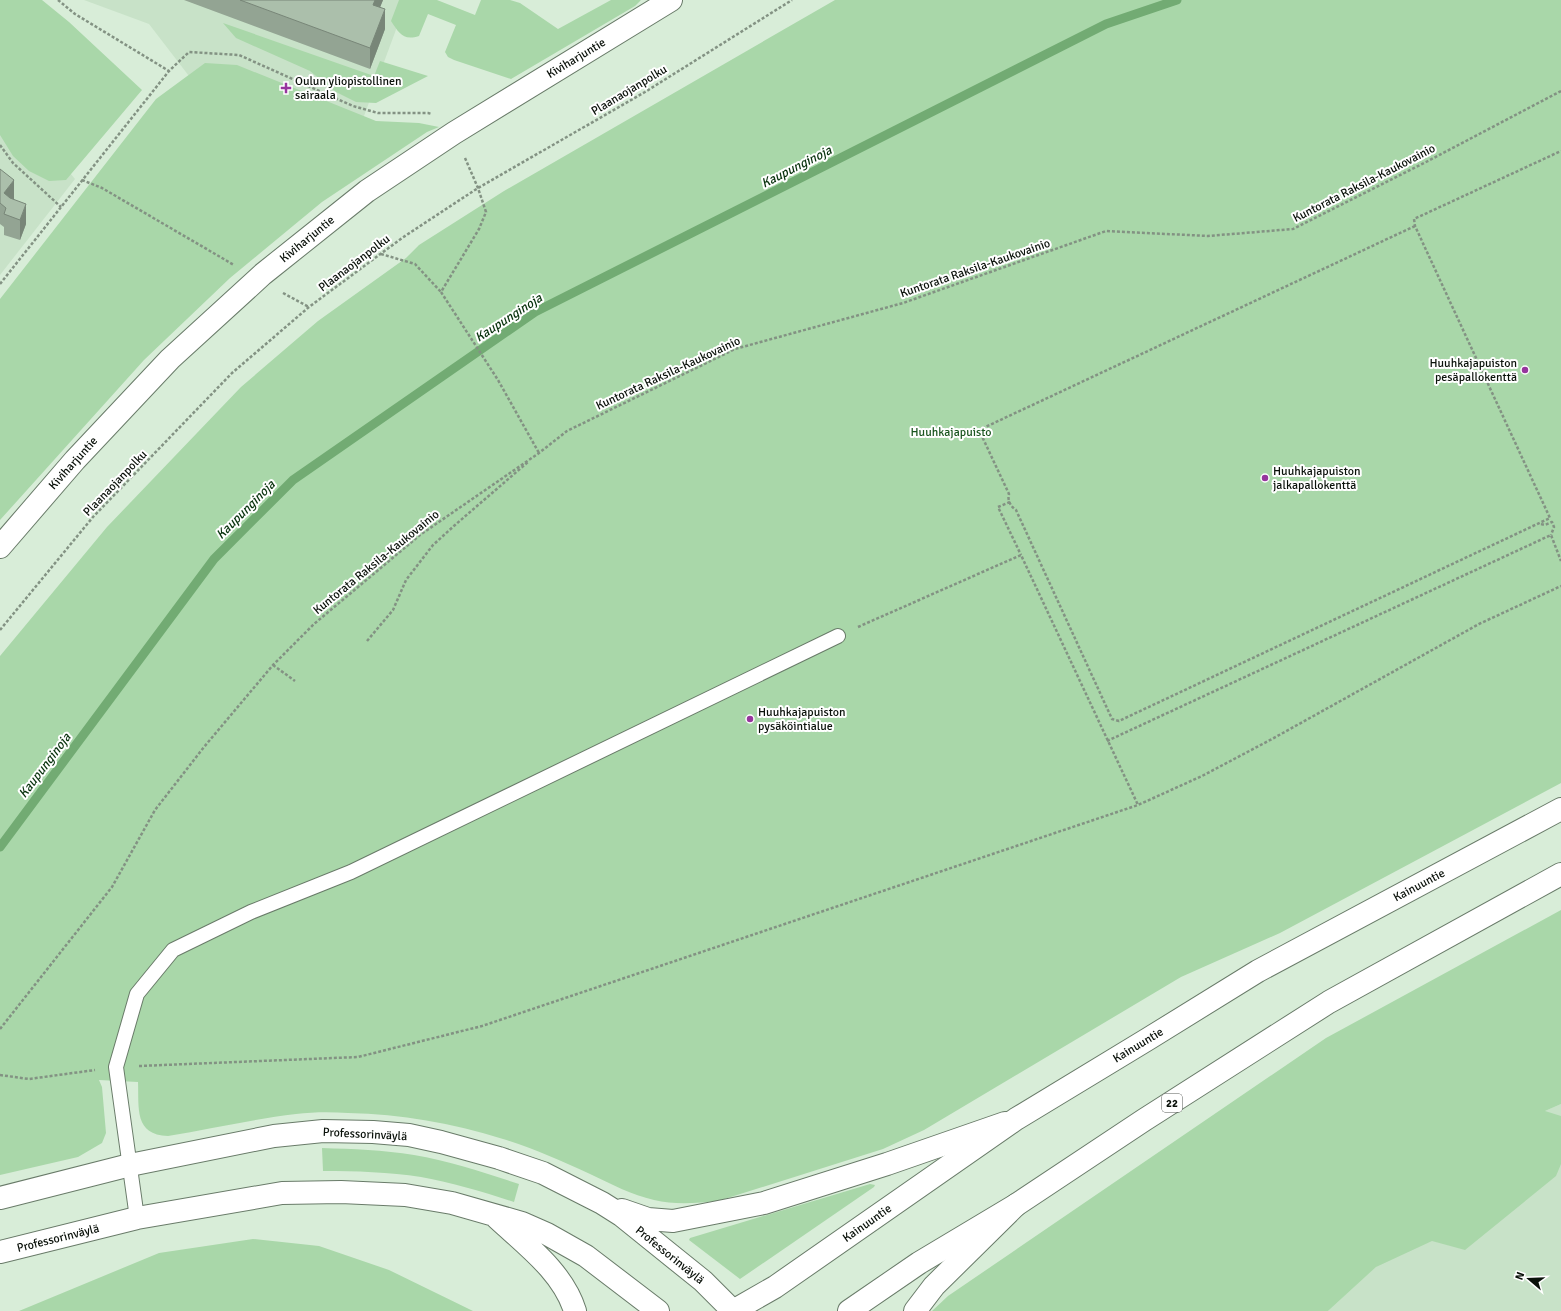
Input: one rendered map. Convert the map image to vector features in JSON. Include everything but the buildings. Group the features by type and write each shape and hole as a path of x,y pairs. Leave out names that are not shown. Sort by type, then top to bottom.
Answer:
{"main road":[{"name":"Kiviharjuntie","path":"0,547 75,460 170,359 257,279 367,191 454,133 671,0"},
{"name":"Kainuuntie","path":"733,1311 775,1287 1016,1119 1258,971 1561,809"},
{"name":"22","path":"849,1311 919,1264 1016,1205 1144,1120 1330,1002 1561,874"},
{"path":"602,1203 648,1219 673,1221 764,1203 887,1164 1016,1119"},
{"name":"Professorinväylä","path":"0,1198 130,1165 274,1136 323,1131 373,1132 409,1135 499,1158 543,1173 602,1203 621,1215 703,1281 733,1311"},
{"name":"Professorinväylä","path":"0,1252 137,1218 282,1193 341,1192 405,1195 452,1202 522,1223 541,1231 586,1256 658,1311"},
{"path":"915,1311 934,1286 1016,1205"},
{"path":"493,1214 548,1266 561,1281 571,1298 575,1311"}],"lane":[{"path":"137,1218 116,1067 137,994 174,950 251,912 351,872 838,636"}],"path":[{"path":"58,0 74,14 169,71"},
{"name":"Plaanaojanpolku","path":"0,630 93,517 232,373 309,307 381,254 478,188 645,92 792,0"},
{"path":"0,284 60,206 169,71 189,52 239,54 353,106 378,113 428,113 445,121 454,133 478,188 486,212 479,229 441,292"},
{"name":"Kuntorata Raksila-Kaukovainio","path":"0,1029 112,887 155,810 204,747 273,665 314,624 420,535 539,453 567,430 735,349 903,303 1106,231 1208,236 1293,229 1426,162 1561,91"},
{"path":"0,145 13,163 60,206"},
{"path":"1415,226 979,430 1008,494 1008,498 1013,508 1016,510 1112,718 1119,721 1541,524 1550,518 1415,226 1414,219 1561,151"},
{"path":"82,180 102,188 257,279 309,307"},
{"path":"367,641 393,610 406,580 433,545 539,453 498,380 441,292 415,264 381,254"},
{"path":"1010,502 998,507 1138,805"},
{"path":"1541,524 1545,525 1552,522 1554,527 1551,535 1561,561"},
{"path":"1107,741 1551,535"},
{"path":"838,636 1020,554"},
{"path":"0,1075 29,1080 116,1067 358,1057 482,1026 1138,805 1202,776 1272,739 1479,624 1561,586"},
{"path":"273,665 295,681"}],"shaded area":[{"name":"Oulun yliopistollinen sairaala","path":"84,0 407,0 351,151 285,201 149,24"},
{"path":"0,87 75,179 0,275"},
{"path":"1561,1104 1561,1311 1328,1311 1545,1111"}],"green space":[{"path":"0,0 42,0 69,22 142,90 66,180 49,181 29,171 13,156 0,135"},
{"path":"399,0 437,0 475,15 481,0 510,0 520,3 558,29 611,0 641,0 635,6 511,79 448,57 445,52 456,25 428,14 419,36 405,37 402,35 391,21"},
{"name":"Huuhkajapuisto","path":"835,0 1561,0 1561,783 1280,933 1181,977 924,1130 883,1149 718,1201 678,1203 662,1202 646,1198 622,1189 547,1155 514,1143 464,1128 407,1117 329,1112 309,1113 264,1119 168,1136 157,1134 149,1131 141,1118 138,1101 138,1082 99,1080 102,1087 106,1133 102,1143 78,1157 0,1175 0,656 107,527 241,387 318,321 406,258 419,245 504,191"},
{"path":"223,23 374,76 380,61 428,76 376,103 356,102 336,92 310,71 236,38"},
{"path":"205,63 237,65 376,121 419,123 439,127 427,132 322,202 230,278 144,360 0,520 0,299 156,99"},
{"path":"1561,910 1561,1104 1545,1111 1561,1116 1561,1164 1556,1176 1465,1250 1432,1241 1376,1267 1328,1311 932,1311 948,1296 1326,1038"},
{"path":"322,1148 357,1149 414,1155 454,1164 519,1184 514,1202 468,1188 421,1177 372,1172 323,1171"},
{"path":"870,1184 875,1185 740,1279 689,1240 690,1238"},
{"path":"253,1239 319,1246 389,1270 473,1311 19,1311 159,1253"}],"waterway":[{"name":"Kaupunginoja","path":"0,847 214,559 293,480 535,312 1106,24 1177,0"}],"place":[{"name":"Oulun yliopistollinen sairaala","path":"286,88"},
{"name":"Huuhkajapuiston pesäpallokenttä","path":"1525,370"},
{"name":"Huuhkajapuiston jalkapallokenttä","path":"1265,478"},
{"name":"Huuhkajapuiston pysäköintialue","path":"750,719"}]}
